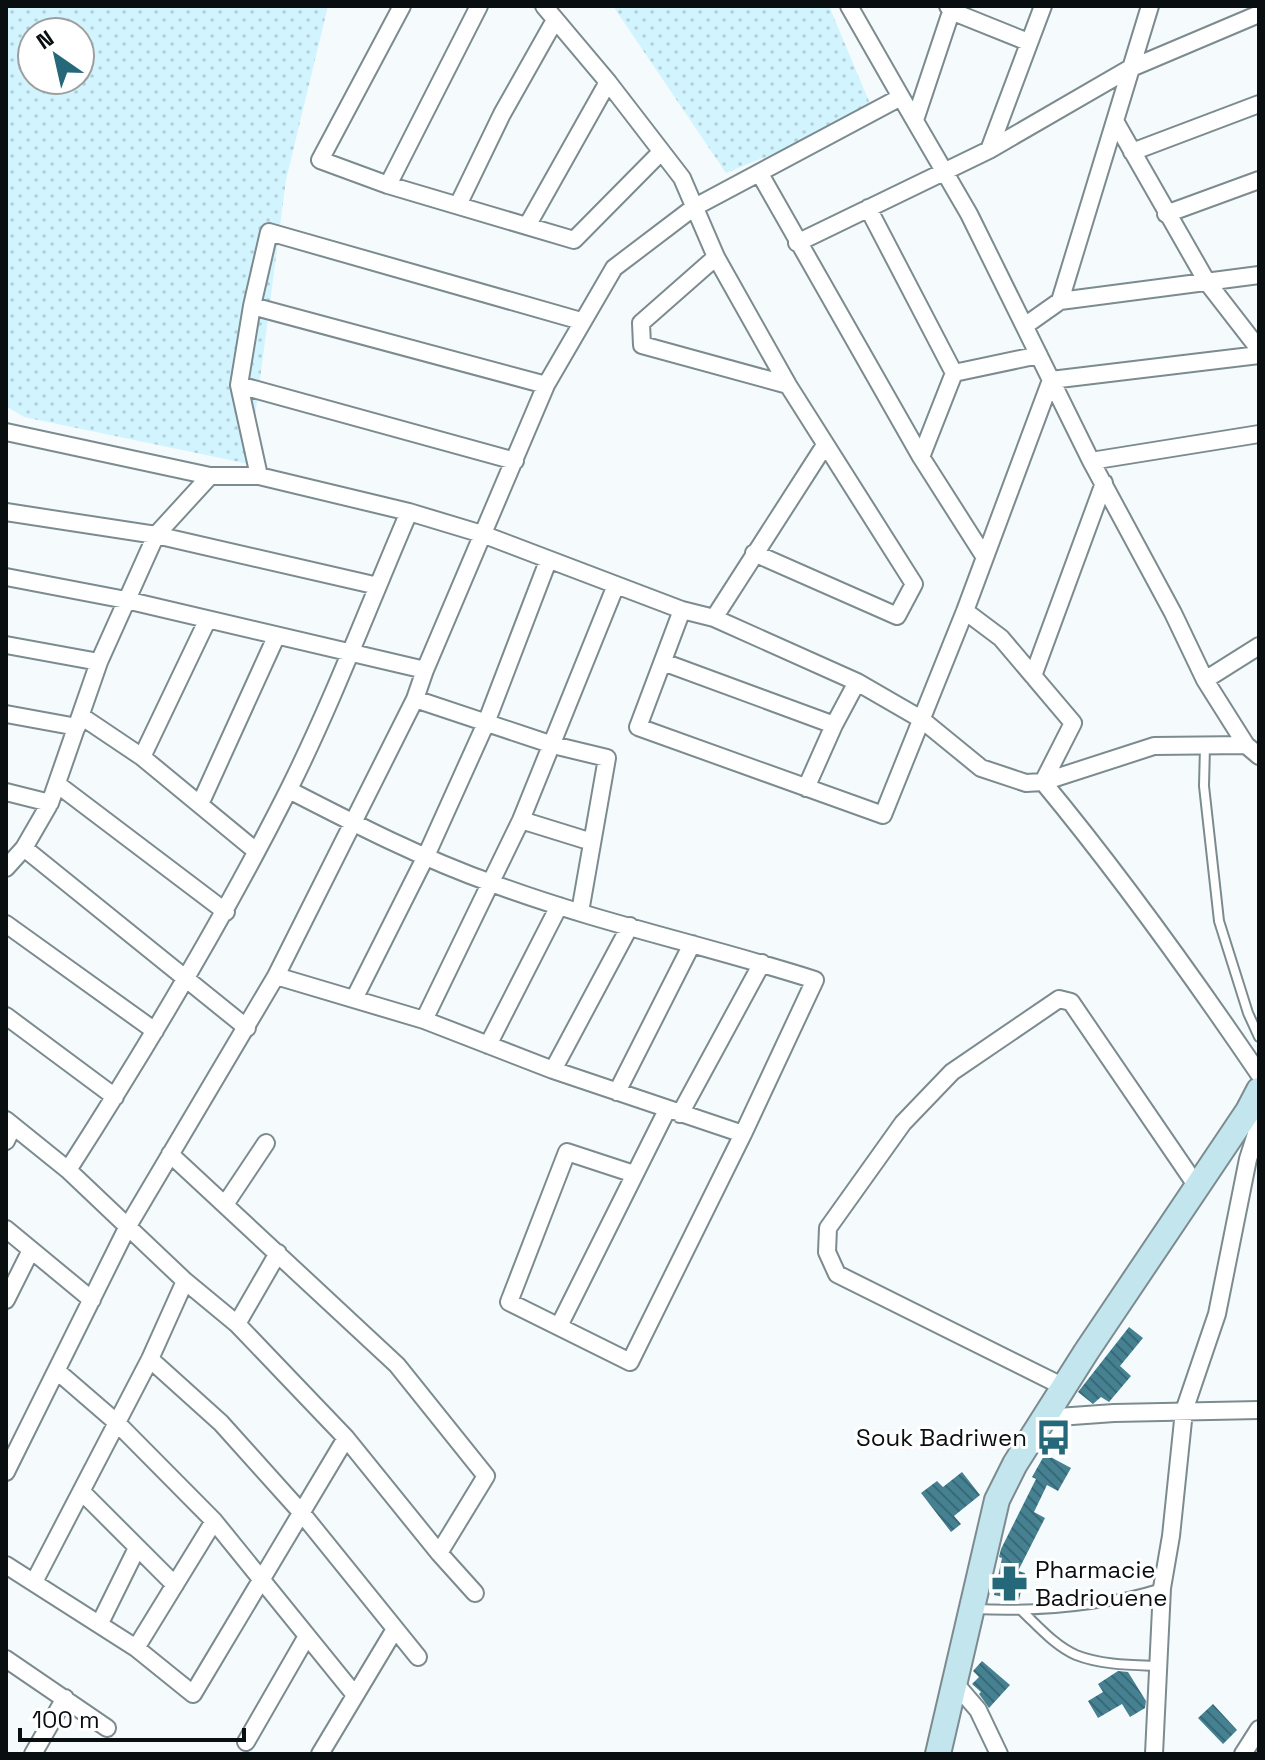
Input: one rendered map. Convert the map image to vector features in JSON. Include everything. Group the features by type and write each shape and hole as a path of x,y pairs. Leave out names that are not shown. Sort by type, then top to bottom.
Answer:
{"street":[{"path":"402,6 320,160 388,185 574,240 661,152"},
{"path":"388,185 479,6"},
{"path":"544,6 682,178 716,257 788,385 914,584 897,616 754,553"},
{"path":"849,6 969,214 1091,461 1173,613 1205,680 1252,750"},
{"path":"989,150 1043,6"},
{"path":"1060,301 1150,6"},
{"path":"915,120 951,8 1028,42"},
{"path":"797,243 989,150 1129,69 1259,14"},
{"path":"458,205 502,114 555,20"},
{"path":"527,226 608,82"},
{"path":"6,1472 128,1226 247,1028 354,823 415,699 546,385 614,268 693,208 901,97"},
{"path":"1132,152 1259,104"},
{"path":"1051,380 1259,352 1207,282 1115,121"},
{"path":"760,174 921,457 984,556"},
{"path":"1166,214 1259,180"},
{"path":"868,208 954,373 921,457"},
{"path":"259,476 239,385 252,306 269,232 581,321"},
{"path":"716,257 641,323 642,345 788,385"},
{"path":"1026,325 1060,301 1259,275"},
{"path":"252,306 546,385"},
{"path":"954,373 1039,355"},
{"path":"682,610 638,727 883,815 965,611 1051,380"},
{"path":"239,385 515,461"},
{"path":"6,432 210,476 259,476 409,512 482,534 682,610 714,618 857,682 921,719 981,768 1026,783 1043,782 1142,749 1171,744 1252,750"},
{"path":"1091,461 1259,434"},
{"path":"714,618 825,445"},
{"path":"6,868 24,848 50,803 99,662 156,535 210,476"},
{"path":"1033,676 1104,483"},
{"path":"6,512 156,535 378,586"},
{"path":"68,1170 188,979 226,912 289,790 409,512"},
{"path":"354,999 426,856 486,723 548,561"},
{"path":"6,577 126,600 425,670"},
{"path":"424,1020 521,820 616,585"},
{"path":"965,611 1001,638 1073,723 1043,782"},
{"path":"142,757 207,621"},
{"path":"201,802 276,637"},
{"path":"6,645 99,662"},
{"path":"1205,680 1259,646"},
{"path":"663,662 834,725"},
{"path":"806,788 857,682"},
{"path":"415,699 553,745 607,758 580,912"},
{"path":"6,714 79,721 142,757 201,802 256,851"},
{"path":"1043,782 1090,838 1259,1074"},
{"path":"57,784 226,912"},
{"path":"289,790 354,823 492,884 815,980 630,1362 509,1302 567,1152 634,1174"},
{"path":"6,792 50,803"},
{"path":"521,820 592,842"},
{"path":"24,848 247,1028"},
{"path":"488,1045 559,906"},
{"path":"6,924 155,1031"},
{"path":"553,1070 630,926"},
{"path":"617,1092 692,944"},
{"path":"559,1326 634,1174 762,963"},
{"path":"276,976 424,1020 553,1070 743,1134"},
{"path":"1064,1387 837,1274 827,1252 828,1228 903,1123 952,1072 1059,999 1071,1002 1196,1185"},
{"path":"6,1016 115,1097"},
{"path":"938,1754 997,1500 1044,1418 1253,1100"},
{"path":"1154,1754 1162,1588 1171,1536 1184,1411 1217,1314 1248,1159 1256,1134 1253,1100"},
{"path":"8,1129 68,1170 185,1281 237,1324 346,1438 475,1593"},
{"path":"226,1203 266,1143"},
{"path":"170,1154 397,1365 486,1476 439,1553"},
{"path":"6,1229 92,1300"},
{"path":"6,1300 31,1250"},
{"path":"237,1324 278,1253"},
{"path":"34,1582 150,1359 185,1281"},
{"path":"150,1359 221,1423 300,1511 418,1657"},
{"path":"57,1371 116,1422 214,1521 355,1695"},
{"path":"1044,1418 1259,1410"},
{"path":"6,1565 100,1623 193,1694 260,1577 346,1438"},
{"path":"82,1492 175,1585"},
{"path":"136,1648 214,1521"},
{"path":"100,1623 137,1548"},
{"path":"320,1754 395,1629"},
{"path":"246,1742 307,1636"},
{"path":"6,1659 107,1728"},
{"path":"954,1682 978,1710 999,1754"},
{"path":"33,1754 65,1698"},
{"path":"1243,1754 1259,1729"}],"lane":[{"path":"1205,745 1204,786 1219,921 1248,1013 1259,1037"},
{"path":"970,1609 1022,1611 1111,1602 1162,1588"},
{"path":"1022,1611 1055,1643 1076,1655 1110,1663 1158,1666"}],"shaded area":[{"path":"6,6 328,6 286,180 249,464 24,417 6,406"},
{"path":"613,6 829,6 874,113 726,173"}],"building":[{"path":"1129,1327 1143,1338 1120,1366 1131,1376 1109,1402 1101,1397 1093,1404 1078,1392"},
{"path":"1045,1454 1071,1468 1058,1491 1047,1485 1034,1512 1045,1518 1018,1571 1025,1573 1019,1600 994,1595 1001,1549"},
{"path":"962,1472 980,1495 954,1516 961,1524 951,1532 921,1493 937,1481 943,1487"},
{"path":"982,1661 1010,1685 989,1708 979,1694 981,1692 972,1684 979,1677 973,1671"},
{"path":"1118,1671 1128,1672 1146,1701 1145,1708 1130,1717 1122,1704 1098,1718 1088,1701 1103,1692 1098,1684"},
{"path":"1213,1704 1237,1730 1223,1744 1198,1718"}],"place":[{"name":"Souk Badriwen","path":"1053,1438"},
{"name":"Pharmacie Badriouene","path":"1009,1584"}]}
